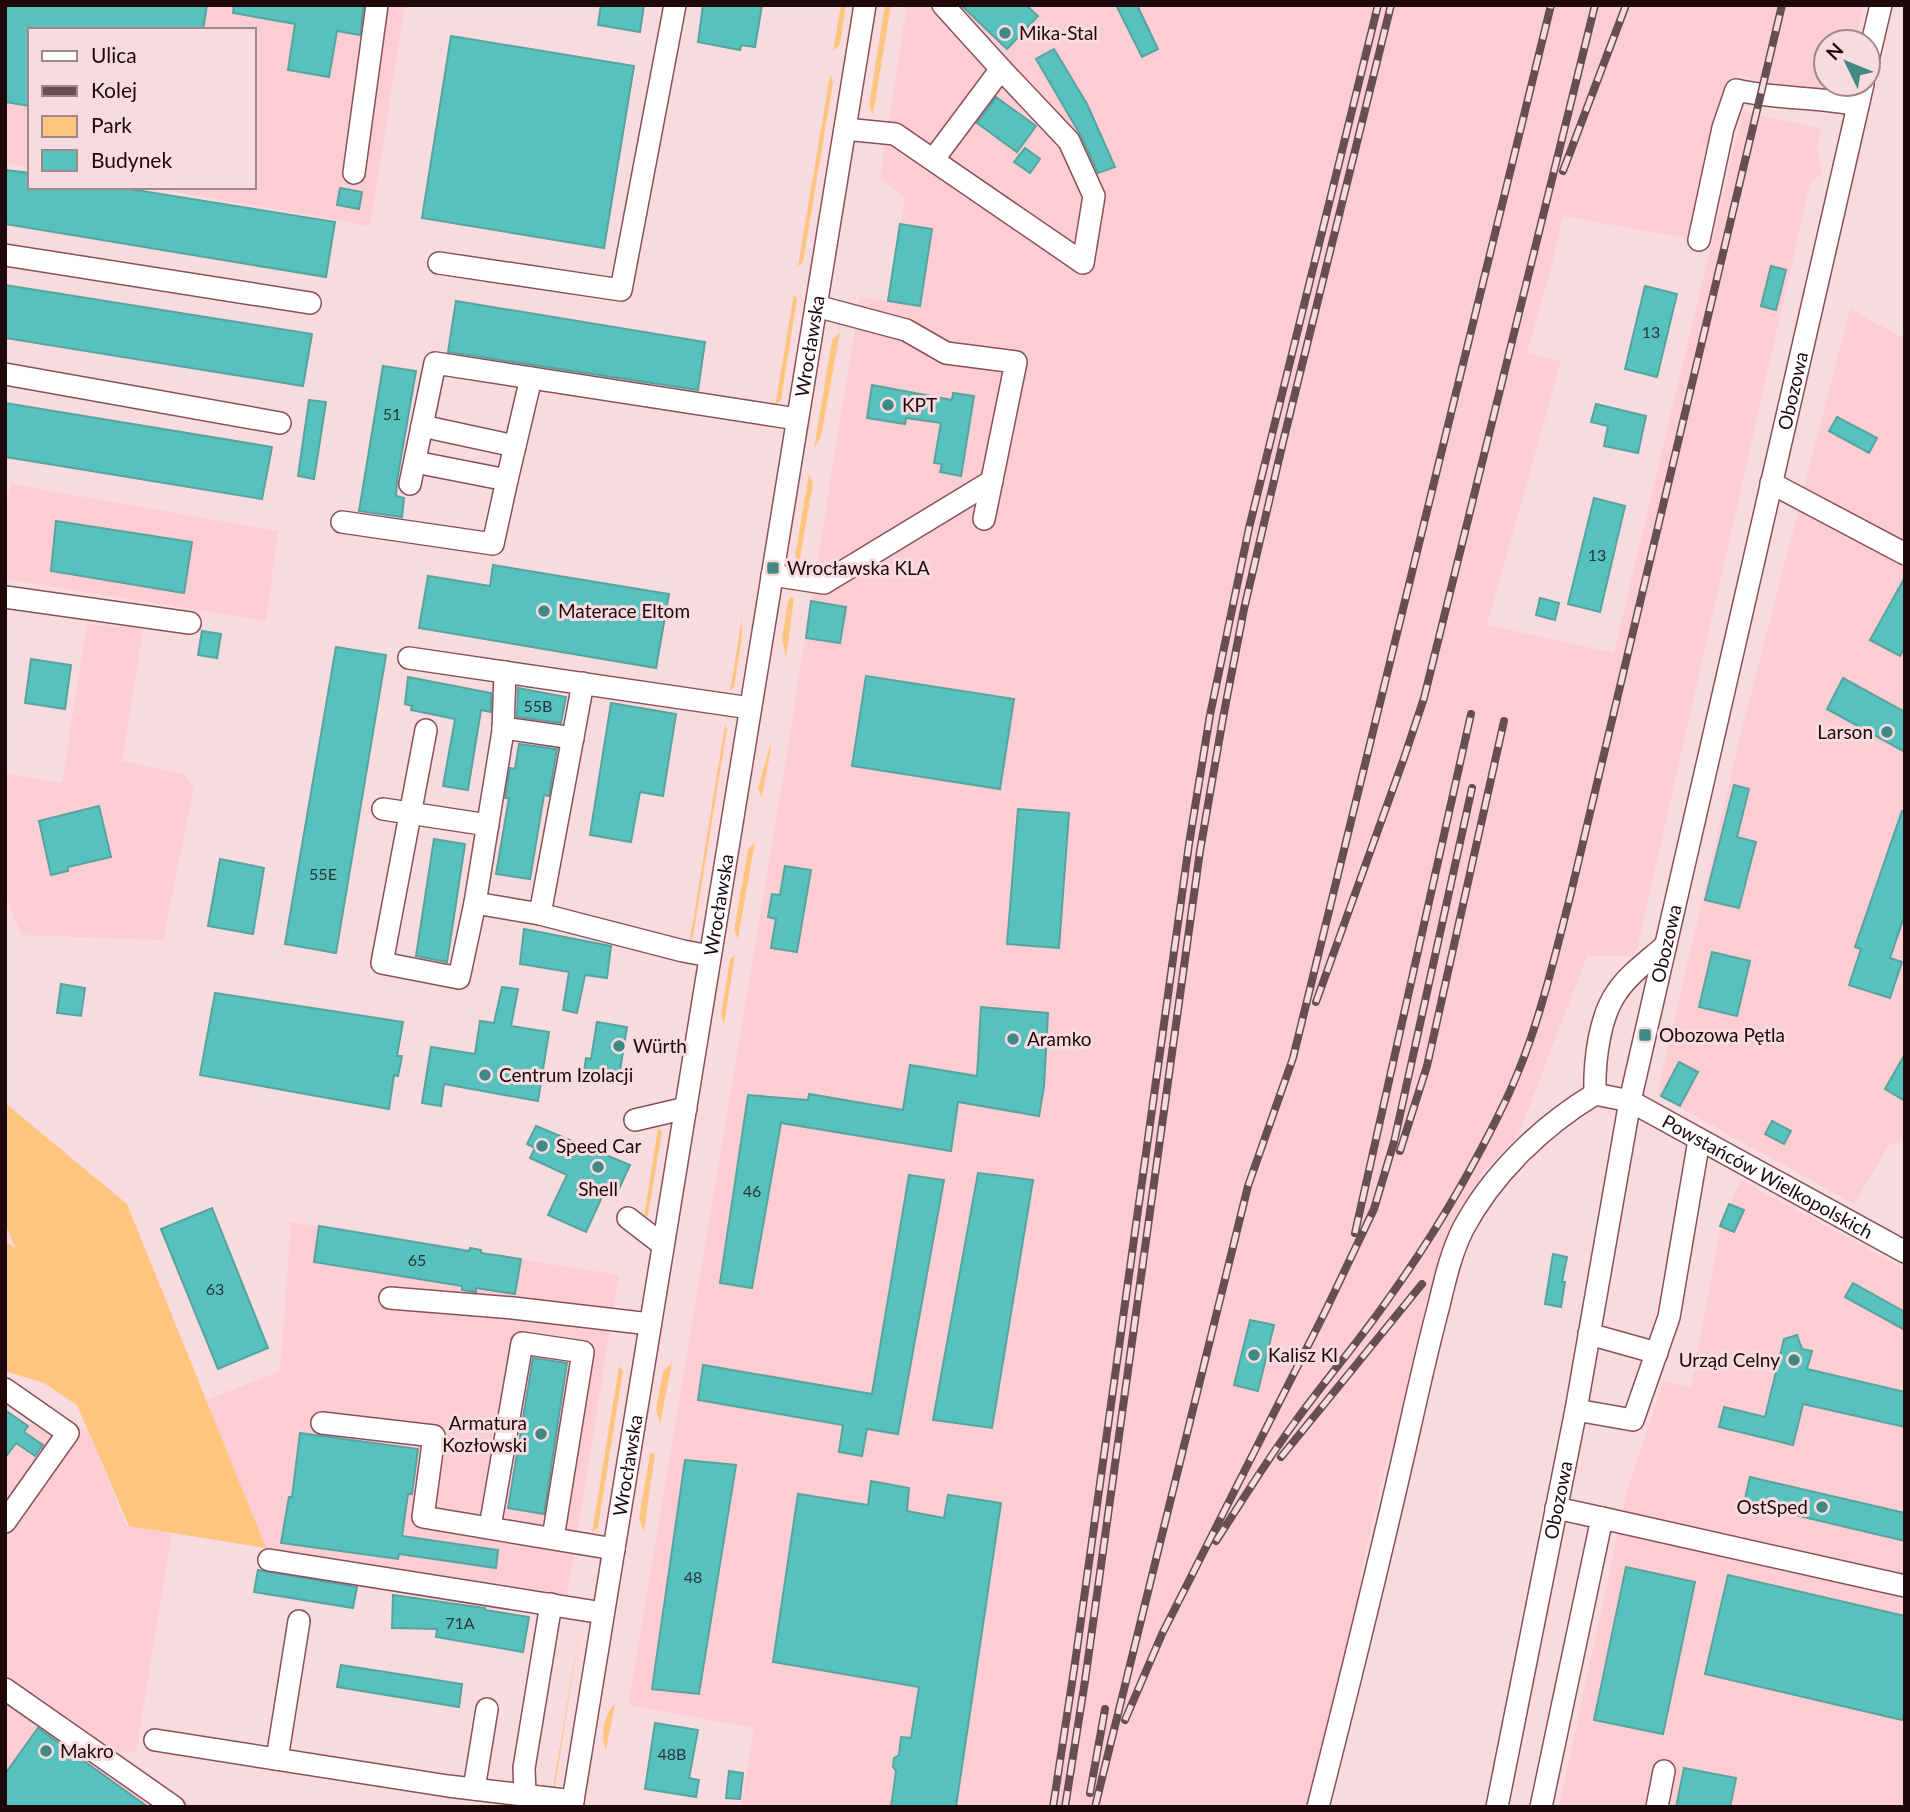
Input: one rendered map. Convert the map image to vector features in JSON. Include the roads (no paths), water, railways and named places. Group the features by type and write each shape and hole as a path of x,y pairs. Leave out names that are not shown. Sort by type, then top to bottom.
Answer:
{"street":[{"path":"354,173 377,5"},
{"path":"439,263 621,290 675,5"},
{"name":"Wrocławska","path":"572,1804 866,5"},
{"path":"845,129 895,134 1083,263 1094,196 1069,141 943,5"},
{"path":"1876,28 1881,5"},
{"path":"933,160 1001,69"},
{"path":"1699,240 1723,128 1736,90 1760,95 1826,99 1858,106"},
{"name":"Obozowa","path":"1497,1807 1576,1410 1630,1101 1860,98"},
{"path":"5,256 310,303"},
{"path":"816,306 906,330 946,354 1016,362 985,519"},
{"path":"410,484 435,363 797,419"},
{"path":"5,374 280,423"},
{"path":"342,522 493,544 531,378"},
{"path":"422,426 515,446"},
{"path":"415,462 507,480"},
{"path":"772,575 824,583 992,481"},
{"path":"1771,483 1905,554"},
{"path":"5,597 190,622"},
{"path":"409,658 750,708"},
{"path":"426,730 383,963 459,978 475,903 503,728 505,672"},
{"path":"540,914 583,683"},
{"path":"503,728 573,738"},
{"path":"383,809 488,825"},
{"path":"475,903 540,914 710,956"},
{"path":"1318,1807 1367,1613 1429,1342 1454,1252 1470,1217 1511,1163 1559,1118 1595,1094 1596,1057 1611,1000 1626,980 1665,946"},
{"name":"Powstańców Wielkopolskich","path":"1595,1094 1630,1101 1905,1252"},
{"path":"635,1121 685,1108"},
{"path":"1576,1410 1633,1420 1669,1317 1699,1140"},
{"path":"628,1219 663,1245"},
{"path":"390,1298 513,1308 650,1324"},
{"path":"1589,1334 1657,1353"},
{"path":"490,1527 522,1343 583,1352 554,1538"},
{"path":"5,1389 68,1433 5,1522"},
{"path":"322,1423 435,1436 423,1517 614,1549"},
{"path":"1556,1508 1905,1586"},
{"path":"1541,1807 1602,1518"},
{"path":"269,1560 603,1613"},
{"path":"525,1794 524,1768 551,1604"},
{"path":"277,1759 299,1621"},
{"path":"5,1689 174,1807"},
{"path":"474,1789 487,1709"},
{"path":"155,1740 474,1789 525,1794 572,1804"},
{"path":"1657,1807 1664,1771"}],"railway":[{"path":"1053,1807 1189,844 1210,715 1249,528 1378,5"},
{"path":"1065,1807 1085,1681 1200,851 1223,718 1244,609 1283,442 1391,5"},
{"path":"1095,1807 1248,1186 1293,1058 1551,5"},
{"path":"1316,1002 1424,698 1595,5"},
{"path":"1563,171 1626,5"},
{"path":"1216,1541 1285,1436 1380,1311 1452,1202 1504,1104 1525,1054 1570,897 1782,5"},
{"path":"1355,1233 1471,714"},
{"path":"1400,1151 1427,1066 1504,721"},
{"path":"1125,1720 1162,1634 1324,1314 1374,1209 1394,1142 1472,788"},
{"path":"1281,1457 1422,1284"},
{"path":"1090,1793 1105,1709"}],"place":[{"name":"Mika-Stal","path":"1005,33"},
{"name":"KPT","path":"888,405"},
{"name":"Wrocławska KLA","path":"773,568"},
{"name":"Materace Eltom","path":"544,611"},
{"name":"Larson","path":"1887,732"},
{"name":"Obozowa Pętla","path":"1645,1035"},
{"name":"Aramko","path":"1013,1039"},
{"name":"Würth","path":"619,1046"},
{"name":"Centrum Izolacji","path":"485,1075"},
{"name":"Speed Car","path":"542,1146"},
{"name":"Shell","path":"598,1167"},
{"name":"Kalisz Kl","path":"1254,1355"},
{"name":"Urząd Celny","path":"1794,1360"},
{"name":"Armatura Kozłowski","path":"541,1434"},
{"name":"OstSped","path":"1822,1507"},
{"name":"Makro","path":"46,1751"}]}
